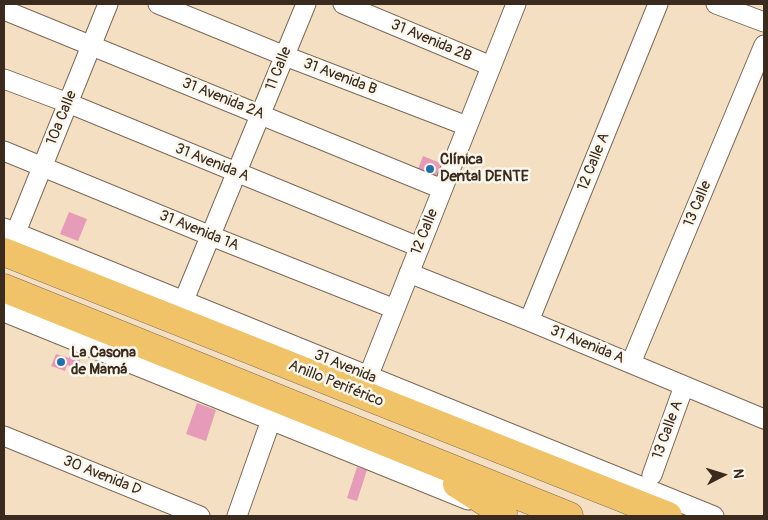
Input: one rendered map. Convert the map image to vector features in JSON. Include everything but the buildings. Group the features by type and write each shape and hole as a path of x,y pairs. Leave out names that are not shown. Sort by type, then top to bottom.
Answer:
{"highway":[{"name":"Anillo Periférico","path":"8,237 668,516"},
{"path":"4,288 569,516"},
{"path":"401,448 506,515"}],"street":[{"name":"10a Calle","path":"8,237 42,167 108,4"},
{"name":"31 Avenida B","path":"158,4 284,56 467,126"},
{"name":"11 Calle","path":"184,300 306,4"},
{"name":"31 Avenida 2B","path":"343,4 491,66"},
{"name":"12 Calle","path":"368,377 516,4"},
{"name":"12 Calle A","path":"529,321 658,4"},
{"path":"716,4 764,22"},
{"name":"31 Avenida 2A","path":"4,10 92,44 442,189"},
{"name":"13 Calle","path":"631,363 764,45"},
{"name":"31 Avenida A","path":"4,79 419,247"},
{"name":"31 Avenida 1A","path":"4,151 210,236 395,309"},
{"name":"31 Avenida","path":"8,237 184,300 368,377 714,516"},
{"name":"31 Avenida A","path":"409,273 764,419"},
{"path":"4,312 506,515"},
{"name":"13 Calle A","path":"652,475 684,386"},
{"path":"237,516 271,420"},
{"name":"30 Avenida D","path":"4,436 200,516"}],"place":[{"name":"Clínica Dental DENTE","path":"430,169"},
{"name":"La Casona de Mamá","path":"61,362"}]}
